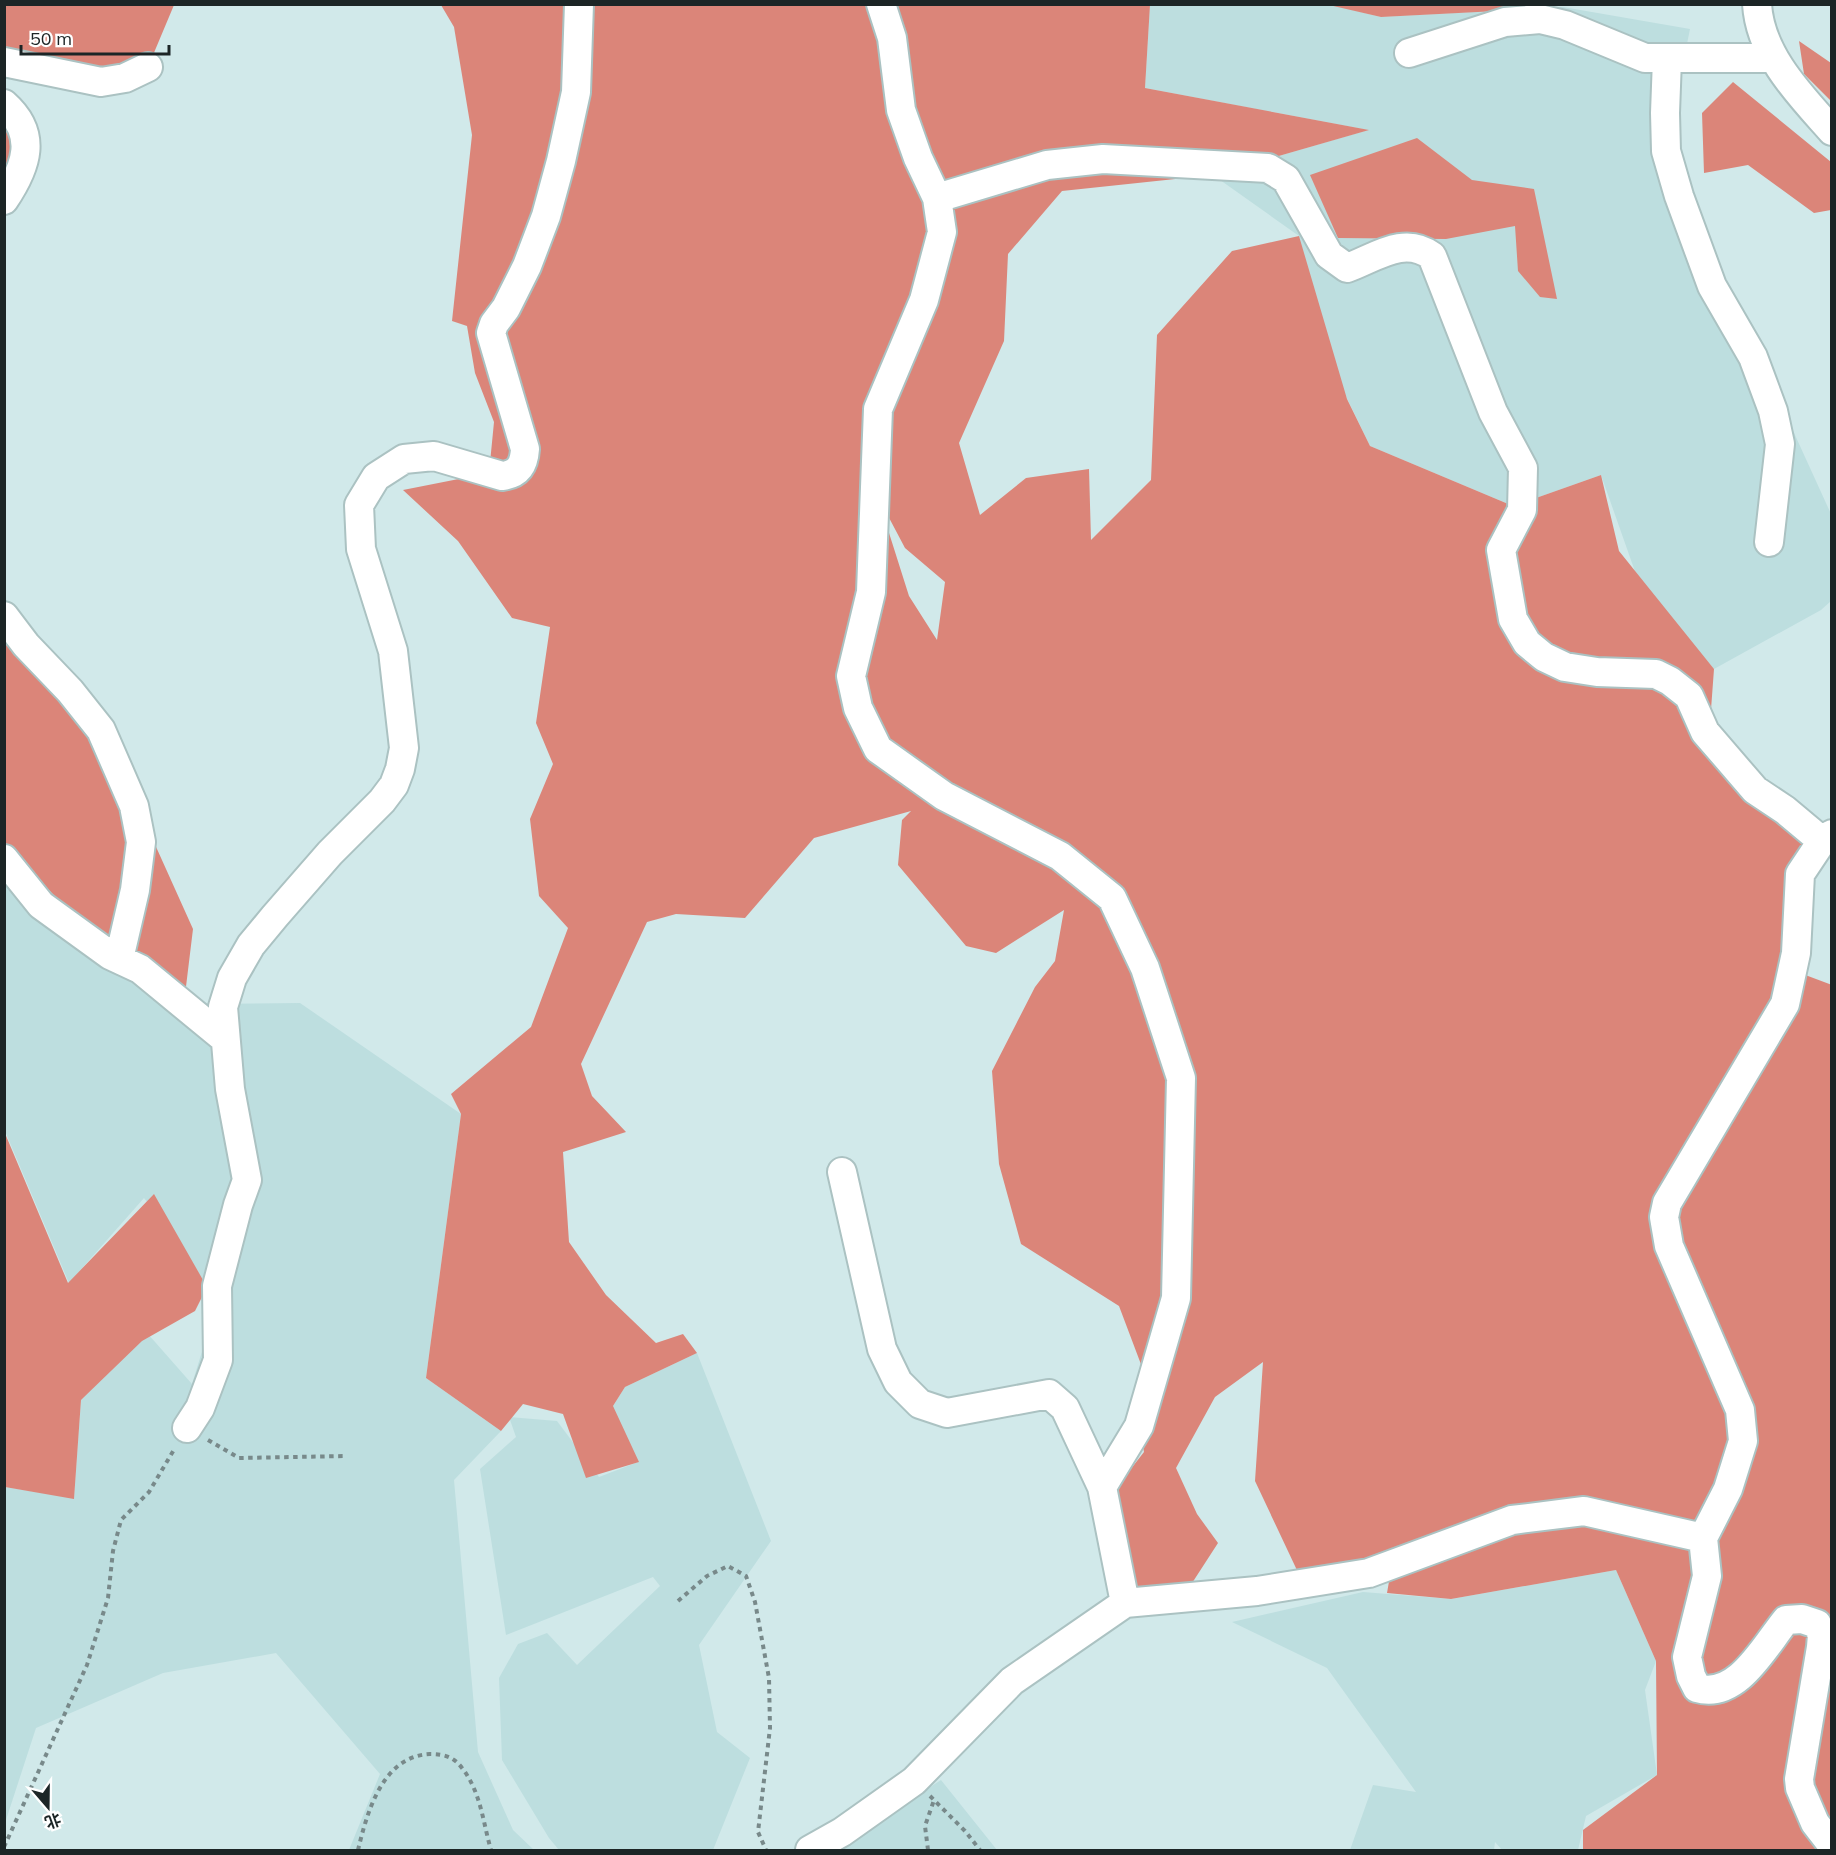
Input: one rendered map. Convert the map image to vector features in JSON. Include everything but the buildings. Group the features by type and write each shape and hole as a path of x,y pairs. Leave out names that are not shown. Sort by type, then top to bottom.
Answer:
{"street":[{"path":"187,1428 200,1408 218,1360 217,1286 238,1204 248,1180 230,1089 225,1039 223,1007 232,978 251,945 330,853 382,801 394,785 404,748 393,651 361,549 359,505 376,477 404,459 434,456 502,477 514,475 525,459 525,449 491,333 527,267 546,216 561,161 576,92 579,4"},
{"path":"880,4 892,38 901,110 918,158 937,198 942,232 924,300 878,409 870,592 851,676 858,708 878,749 944,796 1060,856 1112,898 1145,969 1181,1078 1176,1298 1138,1426 1102,1487"},
{"path":"1757,4 1758,15 1773,58 1832,131"},
{"path":"1409,53 1505,22 1540,19 1565,25 1634,55 1667,59 1773,58"},
{"path":"1667,59 1666,151 1679,196 1712,286 1753,357 1773,411 1780,444 1769,542"},
{"path":"4,62 100,82 125,78 148,67"},
{"path":"4,104 23,124 26,143 24,160 16,183 4,200"},
{"path":"937,198 1047,165 1069,162 1135,159 1269,168 1286,179 1329,255 1347,267 1370,260 1395,247 1422,248 1432,256 1493,412 1523,468 1522,510 1501,550 1513,619 1527,643 1544,657 1564,667 1597,672 1656,674 1670,681 1689,696 1705,732 1755,790 1827,837 1800,874 1796,953 1785,1004 1667,1203 1664,1217 1669,1246 1740,1410 1743,1441 1737,1466 1703,1538 1707,1576 1687,1657 1691,1676 1697,1688 1710,1692 1723,1689 1737,1680 1786,1620 1802,1619 1817,1624 1822,1635 1800,1788 1815,1823 1832,1845"},
{"path":"4,616 101,730 134,806 141,842 135,890 119,959"},
{"path":"4,859 41,905 119,959 140,969 225,1039"},
{"path":"842,1173 882,1349 898,1382 920,1404 947,1413 1049,1394 1065,1408 1081,1436 1102,1487 1125,1602"},
{"path":"810,1851 914,1781 1012,1682 1125,1602 1257,1591 1369,1573 1512,1521 1584,1511 1703,1538"}],"path":[{"path":"4,1847 87,1665 108,1598 113,1551 121,1520 149,1492 187,1428 239,1458 346,1456"},
{"path":"678,1601 707,1576 728,1566 746,1576 755,1602 769,1678 770,1728 758,1833 766,1851"},
{"path":"358,1851 373,1799 390,1774 406,1761 425,1755 440,1754 453,1759 472,1784 483,1812 491,1851"},
{"path":"914,1781 965,1830 980,1851"},
{"path":"927,1851 925,1826 934,1800"}],"shaded area":[{"path":"1329,4 1381,17 1563,7 1690,29 1673,113 1691,207 1831,514 1831,601 1821,610 1714,669 1638,580 1601,475 1513,506 1370,446 1300,301 1299,236 1213,175 1368,130 1145,88 1150,5"},
{"path":"5,5 174,5 148,67 101,82 5,60"},
{"path":"441,5 1150,5 1145,88 1369,130 1213,175 1062,191 1008,254 1004,341 959,443 980,515 1026,478 1089,469 1091,540 1151,480 1157,335 1232,251 1299,236 1347,399 1370,446 1513,506 1601,475 1619,551 1714,669 1710,723 1814,835 1792,970 1832,985 1831,1850 1583,1850 1583,1830 1657,1775 1656,1661 1616,1570 1451,1599 1387,1593 1394,1553 1303,1583 1255,1481 1263,1362 1215,1397 1176,1468 1197,1514 1218,1543 1183,1597 1125,1603 1105,1502 1144,1452 1139,1426 1142,1367 1119,1306 1021,1244 999,1164 992,1071 1035,987 1055,961 1064,910 996,953 966,946 898,865 902,820 911,811 814,838 745,918 676,914 647,922 581,1064 592,1096 626,1132 563,1152 569,1242 606,1295 656,1343 683,1334 697,1353 625,1387 613,1406 639,1462 586,1478 563,1414 523,1404 501,1431 426,1378 461,1114 451,1094 531,1027 568,928 539,896 530,819 553,764 536,723 550,627 512,618 458,541 403,490 489,473 494,422 475,373 467,326 452,321 472,135 454,27","holes":["877,495 905,548 945,582 937,640 909,596"]},
{"path":"1329,5 1539,5 1535,9 1381,17"},
{"path":"1799,41 1831,63 1831,101 1804,74"},
{"path":"1733,82 1831,162 1831,210 1814,213 1748,165 1704,173 1702,113"},
{"path":"4,112 26,143 4,178"},
{"path":"1417,138 1472,180 1534,189 1557,299 1540,297 1518,271 1515,226 1446,239 1338,238 1310,175"},
{"path":"4,615 101,730 148,829 193,929 184,1003 110,955 5,843"},
{"path":"5,842 202,1004 300,1003 461,1114 426,1378 501,1431 454,1480 478,1752 513,1830 534,1850 349,1850 380,1774 276,1653 163,1673 36,1728 5,1823 5,1487 74,1498 81,1400 148,1334 192,1384 217,1303 186,1252 144,1198 69,1283 5,1131"},
{"path":"4,1131 68,1283 154,1194 207,1287 195,1311 142,1341 81,1400 74,1499 5,1487"},
{"path":"697,1353 771,1541 699,1645 717,1732 750,1758 713,1850 559,1850 549,1838 502,1760 499,1678 518,1644 547,1633 577,1665 660,1586 653,1577 506,1635 480,1469 516,1437 509,1417 557,1421 599,1477 638,1462 606,1417 625,1387"},
{"path":"1616,1570 1656,1661 1645,1690 1657,1775 1586,1816 1578,1850 1502,1850 1495,1842 1494,1850 1350,1850 1373,1785 1416,1792 1327,1668 1232,1622 1363,1592 1451,1599"},
{"path":"941,1780 997,1850 833,1850"}]}
